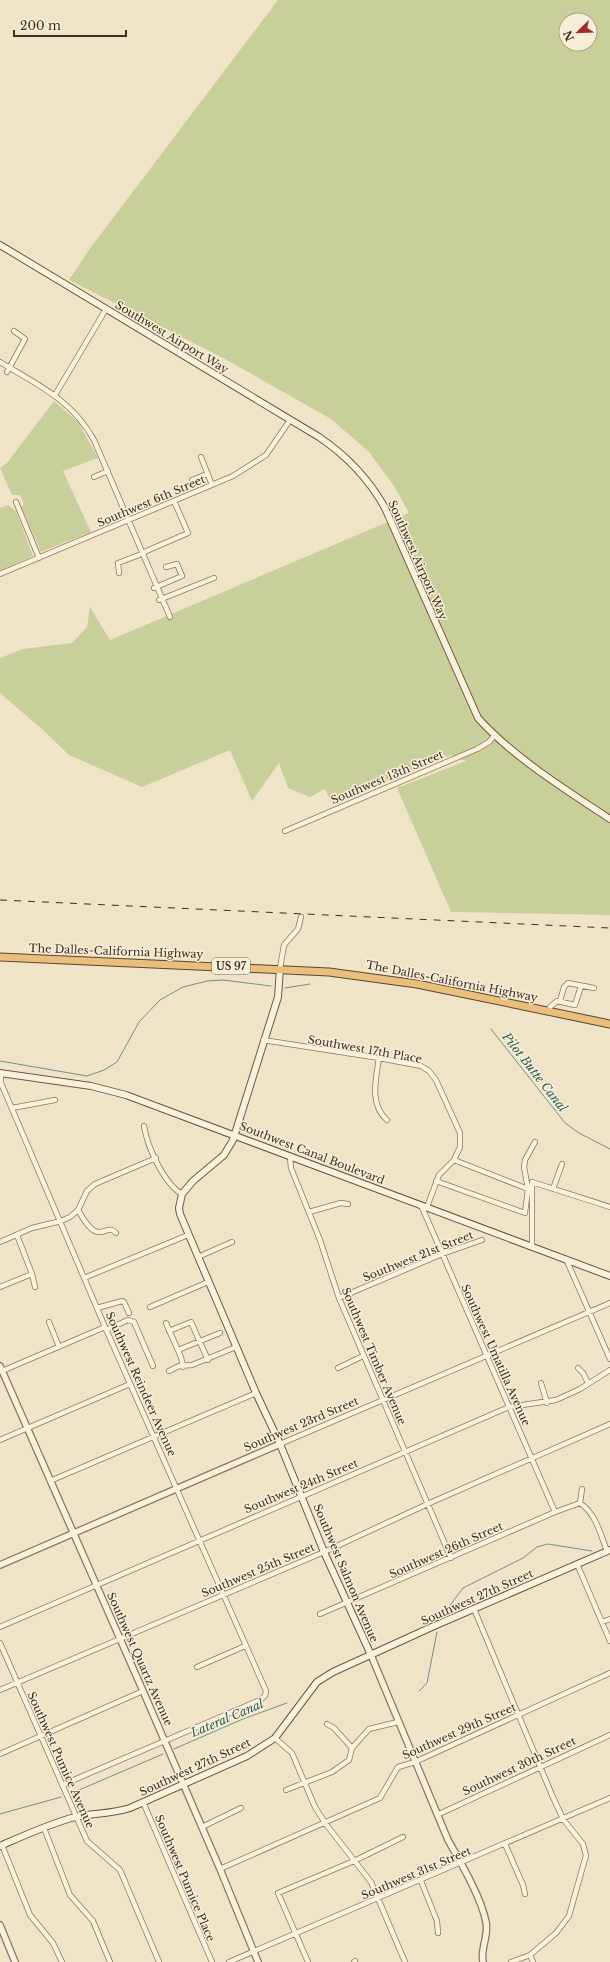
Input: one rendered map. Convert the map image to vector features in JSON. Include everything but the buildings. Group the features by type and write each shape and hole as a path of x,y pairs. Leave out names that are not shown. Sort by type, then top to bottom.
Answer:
{"highway":[{"name":"The Dalles-California Highway","path":"0,957 280,968 376,977 460,992 610,1024"}],"main road":[{"name":"Southwest Airport Way","path":"0,245 290,420 341,454 357,468 376,493 393,524 478,718 494,736 522,758 610,819"},
{"path":"182,1194 193,1182 224,1155 234,1135 263,1040 278,997 280,968"},
{"name":"Southwest Canal Boulevard","path":"0,1073 59,1080 102,1089 126,1096 610,1276"},
{"name":"Southwest Salmon Avenue","path":"182,1194 179,1208 188,1235 256,1393 280,1444 324,1552 371,1655"},
{"name":"Southwest 27th Street","path":"1,1845 76,1817 117,1812 247,1756 275,1738 317,1682 333,1672 609,1550"}],"street":[{"path":"55,395 106,309"},
{"path":"8,372 25,339 14,331"},
{"path":"0,362 55,395 73,410 86,425 108,471 170,617"},
{"name":"Southwest 6th Street","path":"0,574 238,473 266,455 290,420"},
{"path":"201,457 212,485"},
{"path":"94,477 108,471"},
{"path":"192,480 207,474"},
{"path":"119,573 118,563 188,533 174,501"},
{"path":"16,502 39,558"},
{"path":"154,588 182,576 177,564 166,567"},
{"path":"159,600 214,578"},
{"name":"Southwest 13th Street","path":"285,831 477,749 489,742 494,736"},
{"path":"280,968 281,955 284,945 298,929 301,918"},
{"path":"549,1011 550,1007 560,1001 566,984 594,988"},
{"path":"560,1001 576,1005 580,986"},
{"name":"Southwest 17th Place","path":"263,1040 379,1058 421,1066 429,1071 436,1080 460,1134 460,1147 454,1160 439,1175 424,1206"},
{"path":"379,1058 375,1090 381,1115 387,1120"},
{"name":"Southwest Reindeer Avenue","path":"0,1073 1,1083 84,1278 198,1540 266,1691 265,1696 260,1700 165,1740"},
{"path":"12,1108 55,1100"},
{"path":"144,1126 168,1184 182,1194"},
{"path":"436,1181 525,1213 528,1189 524,1167 525,1160 535,1142"},
{"name":"Southwest Timber Avenue","path":"290,1157 291,1168 309,1212 339,1298 451,1558"},
{"path":"0,1242 32,1228 61,1221 78,1210 87,1191 95,1184 156,1158"},
{"path":"454,1160 528,1189"},
{"path":"553,1189 562,1164"},
{"path":"532,1247 532,1182 610,1207"},
{"path":"309,1212 341,1203 348,1204"},
{"name":"Southwest Umatilla Avenue","path":"424,1206 442,1254 555,1512"},
{"path":"78,1210 93,1230 98,1232 108,1229 116,1234"},
{"path":"17,1235 32,1274 35,1287"},
{"path":"84,1278 188,1235"},
{"name":"Southwest 21st Street","path":"339,1298 442,1254 482,1240"},
{"path":"198,1257 232,1242"},
{"path":"566,1259 588,1313 610,1359"},
{"path":"0,1287 32,1274"},
{"path":"150,1307 208,1282"},
{"path":"97,1308 122,1301 124,1302 129,1313"},
{"name":"Southwest 23rd Street","path":"0,1565 610,1303"},
{"path":"1,1369 128,1320 134,1322 153,1366"},
{"path":"49,1322 59,1347"},
{"path":"170,1331 192,1322 208,1360"},
{"path":"166,1323 178,1350 183,1367"},
{"path":"178,1350 220,1334"},
{"path":"169,1371 208,1360 236,1347"},
{"path":"338,1368 363,1356"},
{"path":"578,1368 583,1373 588,1383"},
{"name":"Southwest Quartz Avenue","path":"1,1369 165,1740 182,1784 220,1869 258,1962"},
{"name":"Southwest 24th Street","path":"0,1627 198,1540 509,1407 525,1403 547,1402 580,1389 610,1370"},
{"path":"0,1440 130,1384"},
{"path":"541,1384 547,1402"},
{"path":"50,1481 256,1393"},
{"name":"Southwest 25th Street","path":"0,1690 324,1552 610,1424"},
{"path":"582,1489 580,1503 588,1509 594,1518 609,1550"},
{"name":"Southwest 26th Street","path":"320,1614 555,1512 580,1503"},
{"path":"577,1564 610,1641"},
{"path":"474,1609 563,1819 583,1844 586,1856 569,1916 556,1933 530,1956 511,1962"},
{"path":"602,1622 610,1618"},
{"name":"Southwest Pumice Avenue","path":"0,1643 87,1842 120,1870 159,1962"},
{"path":"197,1667 246,1646"},
{"name":"Southwest Salmon Avenue","path":"371,1655 448,1840 461,1863 486,1923 483,1962"},
{"name":"Southwest 29th Street","path":"220,1869 380,1798 398,1768 415,1762 610,1673"},
{"path":"0,1754 40,1735 143,1691"},
{"path":"286,1790 332,1772 349,1760 352,1748 369,1729 398,1722"},
{"path":"327,1724 334,1728 352,1748"},
{"name":"Southwest 30th Street","path":"437,1814 610,1735"},
{"path":"275,1738 292,1753 315,1807 325,1823 371,1882 405,1962"},
{"path":"62,1785 165,1740"},
{"name":"Southwest 31st Street","path":"229,1962 610,1798"},
{"name":"Southwest Pumice Place","path":"143,1802 212,1962"},
{"path":"202,1827 241,1808"},
{"path":"44,1828 70,1895 93,1921 110,1962"},
{"path":"308,1962 278,1893 354,1861 403,1837"},
{"path":"504,1844 523,1885 525,1894"},
{"path":"1,1845 30,1914 53,1943 62,1962"},
{"path":"421,1880 437,1922 438,1932"},
{"path":"0,1925 15,1962"},
{"path":"530,1956 533,1962"}],"green space":[{"path":"278,0 610,0 610,915 451,912 397,788 466,761 451,755 332,804 325,789 310,797 288,788 279,763 252,801 230,750 142,787 69,755 43,730 0,693 0,658 23,649 72,643 87,627 90,607 110,640 409,513 394,486 369,452 331,419 225,359 69,280 91,247"},
{"path":"54,401 78,422 98,458 63,471 91,532 41,552 21,507 24,504 20,495 12,495 0,468 7,463"},
{"path":"8,505 16,511 33,556 0,571 0,508"}],"waterway":[{"name":"Pilot Butte Canal","path":"0,1061 87,1076 104,1070 117,1062 139,1022 160,1000 183,987 207,981 223,980 271,986"},
{"name":"Pilot Butte Canal","path":"285,988 310,984"},
{"name":"Pilot Butte Canal","path":"491,1029 565,1123 579,1133 610,1149"},
{"path":"442,1616 463,1588 523,1558 537,1547 548,1544 592,1551"},
{"path":"419,1691 427,1683 437,1632"},
{"name":"Lateral Canal","path":"174,1749 243,1719 287,1703"},
{"name":"Lateral Canal","path":"72,1793 163,1754"},
{"name":"Lateral Canal","path":"0,1814 61,1797"}],"railway":[{"path":"0,900 610,928"}]}
